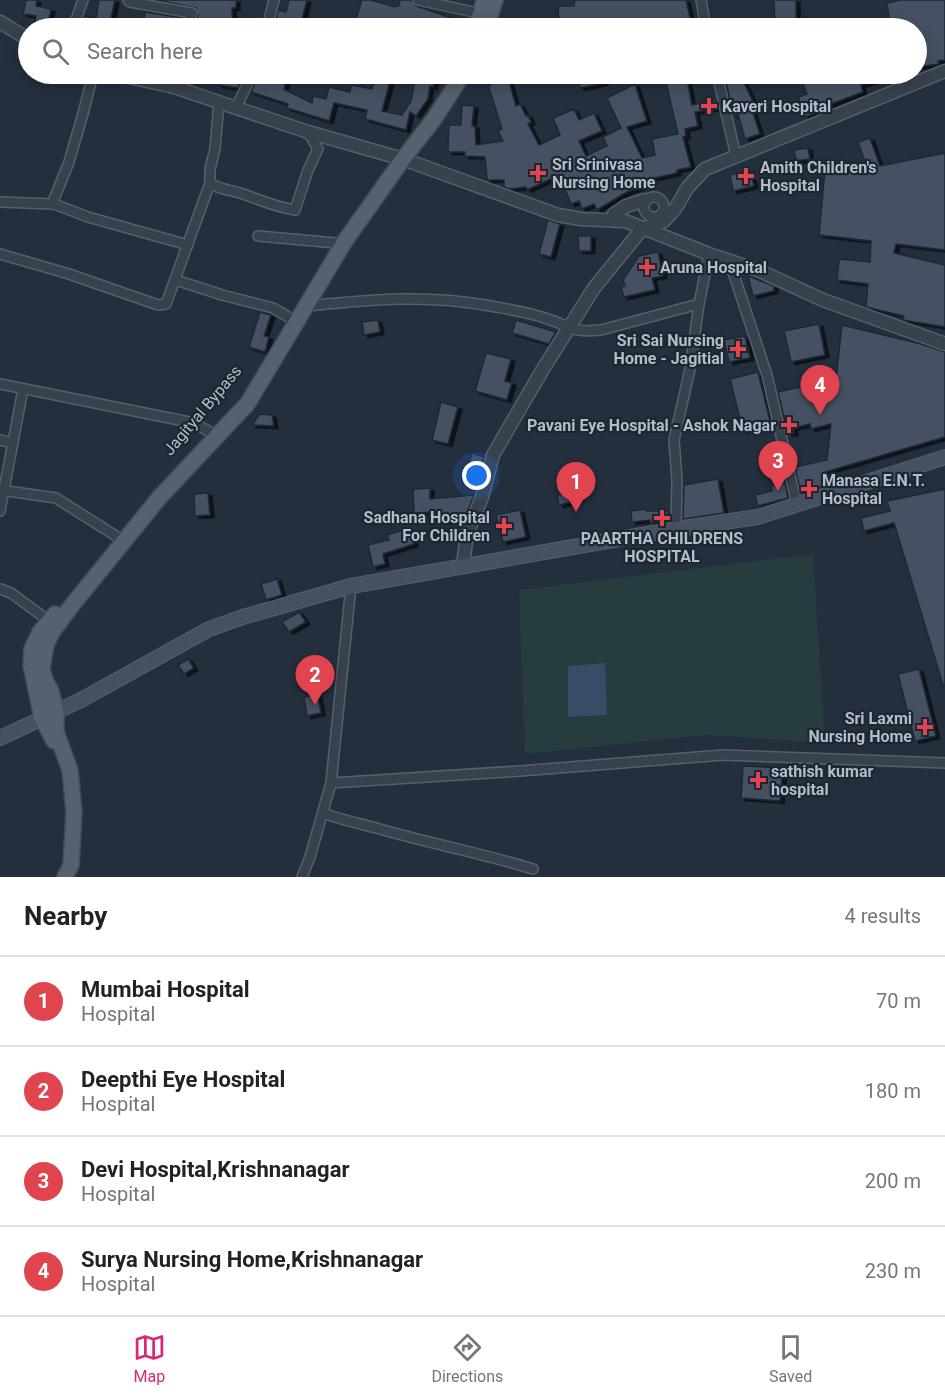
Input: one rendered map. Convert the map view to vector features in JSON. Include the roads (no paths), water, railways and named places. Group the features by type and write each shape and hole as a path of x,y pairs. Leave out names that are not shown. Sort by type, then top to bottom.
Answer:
{"main road":[{"name":"Jagityal Bypass","path":"49,715 51,691 42,668 46,645 52,632 159,498 248,403 345,241 446,84"},
{"name":"Jagityal Bypass","path":"65,877 71,865 73,837 74,812 70,770 32,665 32,649 40,632 116,536 242,394 363,198 434,119 457,84"},
{"path":"0,738 81,700 209,629 243,617 351,586 463,565 758,517 945,457"}],"street":[{"path":"76,18 82,0"},
{"path":"128,0 192,13 190,18"},
{"path":"270,18 274,0"},
{"path":"418,0 488,11"},
{"path":"701,0 704,18"},
{"path":"0,22 18,33"},
{"path":"927,78 945,71"},
{"path":"52,204 69,162 90,84"},
{"path":"155,84 174,87 308,132 398,158 558,215 581,219 625,221 760,271 823,300 945,344"},
{"path":"171,88 172,84"},
{"path":"236,108 247,84"},
{"path":"719,84 736,156"},
{"path":"463,565 467,534 482,497 493,455 594,288 642,229 675,209 688,186 705,170 913,84"},
{"path":"0,254 90,280 158,305 166,304 210,183 219,102"},
{"path":"210,183 218,188 295,210 308,170 318,149 308,132"},
{"path":"616,221 615,214 626,206 655,196 664,206 660,219"},
{"path":"645,200 643,207 645,213 650,217 660,219"},
{"path":"0,202 52,204 88,217 188,245"},
{"path":"258,236 336,243"},
{"path":"676,529 677,480 674,440 690,369 709,254"},
{"path":"729,260 767,375 797,505"},
{"path":"176,280 273,308 290,318"},
{"path":"306,306 393,298 435,298 526,313 584,332 601,330 699,304"},
{"path":"0,384 194,423 210,432"},
{"path":"0,511 2,490 23,388"},
{"path":"0,440 13,442"},
{"path":"2,490 56,498 116,536"},
{"path":"302,877 331,783 351,586"},
{"path":"0,589 10,593 49,621"},
{"path":"331,783 723,755 945,763"},
{"path":"323,813 344,821 483,854 533,869"}],"water":[{"path":"605,663 607,715 568,717 568,666"}],"place":[{"name":"Kaveri Hospital","path":"709,106"},
{"name":"Sri Srinivasa Nursing Home","path":"538,173"},
{"name":"Amith Children's Hospital","path":"746,176"},
{"name":"Aruna Hospital","path":"647,267"},
{"name":"Sri Sai Nursing Home - Jagitial","path":"738,349"},
{"name":"Surya Nursing Home,Krishnanagar","path":"820,415"},
{"name":"Pavani Eye Hospital - Ashok Nagar","path":"789,425"},
{"name":"Manasa E.N.T. Hospital","path":"809,489"},
{"name":"Devi Hospital,Krishnanagar","path":"778,491"},
{"name":"Mumbai Hospital","path":"576,512"},
{"name":"PAARTHA CHILDRENS HOSPITAL","path":"662,518"},
{"name":"Sadhana Hospital For Children","path":"504,526"},
{"name":"Deepthi Eye Hospital","path":"315,705"},
{"name":"Sri Laxmi Nursing Home","path":"925,727"},
{"name":"sathish kumar hospital","path":"758,780"}]}
